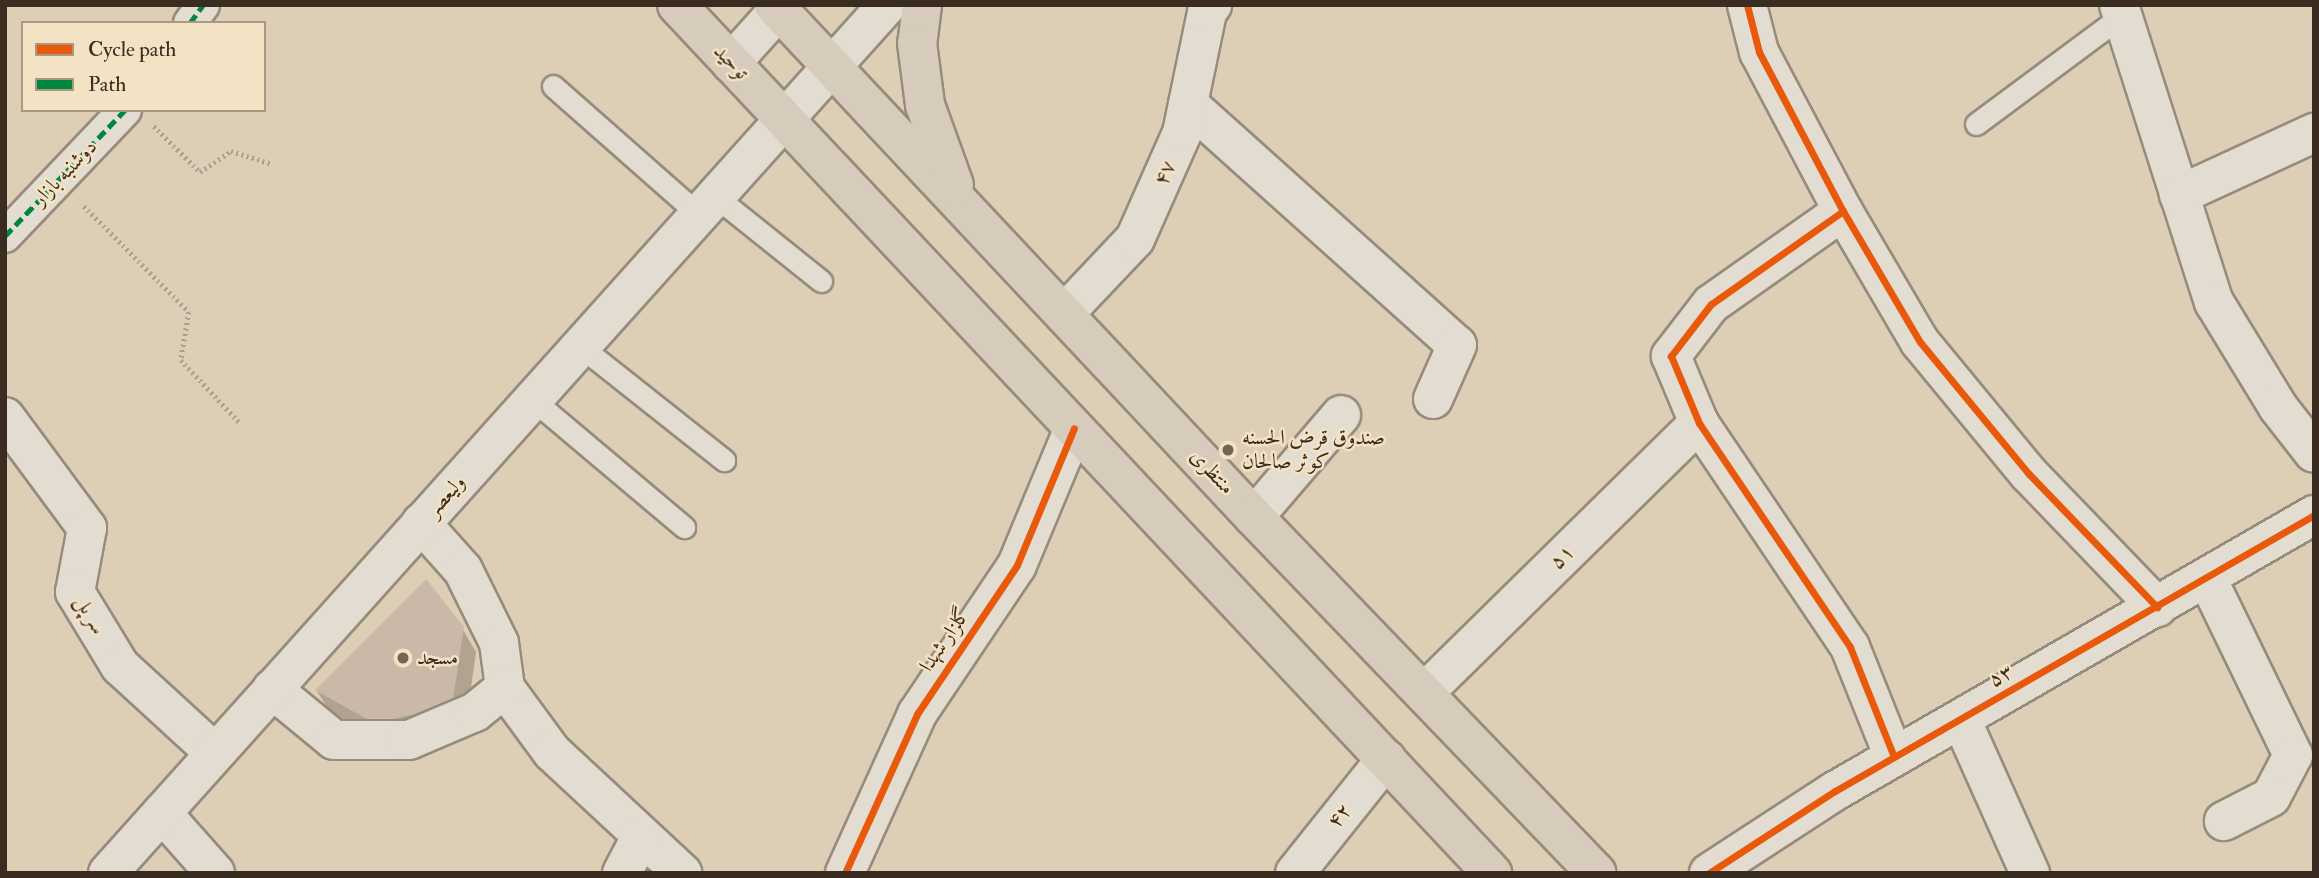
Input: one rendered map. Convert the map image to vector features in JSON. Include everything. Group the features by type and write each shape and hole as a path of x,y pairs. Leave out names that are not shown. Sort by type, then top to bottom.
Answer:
{"main road":[{"name":"توحید","path":"677,5 785,119"},
{"path":"922,5 917,43 925,105 961,204"},
{"path":"779,7 833,65"},
{"name":"منتظری","path":"833,65 1254,517 1426,691 1597,873"},
{"path":"785,119 1492,873"}],"street":[{"path":"191,21 203,5"},
{"name":"ولیعصر","path":"108,873 887,5"},
{"name":"۴۷","path":"1064,314 1135,239 1182,133 1212,5"},
{"path":"1747,5 1759,52 1843,211 1920,342 2029,474 2157,607"},
{"path":"731,62 779,7"},
{"path":"2121,10 2214,302 2278,407 2314,453"},
{"path":"1188,104 1457,345 1433,399"},
{"name":"دوشنبه بازار","path":"5,236 58,180 136,115"},
{"path":"2179,195 2314,133"},
{"path":"1843,211 1711,304 1671,356 1699,424 1850,647 1894,757"},
{"path":"1254,517 1341,415"},
{"name":"سر پل","path":"5,417 87,527 75,593 120,666 215,753"},
{"name":"۵۱","path":"1426,691 1699,424"},
{"name":"گلزار شهدا","path":"845,873 917,714 1017,565 1074,428"},
{"name":"۵۳","path":"1709,873 1894,757 2314,515"},
{"path":"421,523 463,570 499,643 506,688 552,752 682,873"},
{"path":"2207,578 2293,755 2271,797 2224,821"},
{"path":"272,689 334,740 409,740 475,712 506,688"},
{"path":"1961,719 2030,873"},
{"name":"۴۲","path":"1295,873 1386,759"},
{"path":"162,813 215,873"},
{"path":"622,873 641,837"}],"lane":[{"path":"1976,124 2121,10"},
{"path":"553,86 707,205 821,281"},
{"path":"580,346 724,460"},
{"path":"532,399 684,527"}],"path":[{"path":"136,115 200,172 231,151 272,164"},
{"path":"58,180 189,312 181,360 240,423"}],"building":[{"name":"مسجد","path":"426,579 464,627 452,706 374,723 315,690"}],"marked path":[{"path":"191,21 203,5"},
{"path":"5,236 123,112"}],"cycle path":[{"path":"1747,5 1759,52 1843,211 1920,342 2029,474 2157,607"},
{"path":"1843,211 1711,304 1671,356 1699,423 1850,647 1894,757"},
{"path":"845,873 917,714 1017,565 1074,428"},
{"path":"1709,873 1835,791 2314,515"}],"place":[{"name":"صندوق قرض الحسنه کوثر صالحان","path":"1228,450"},
{"name":"مسجد","path":"403,658"}]}
